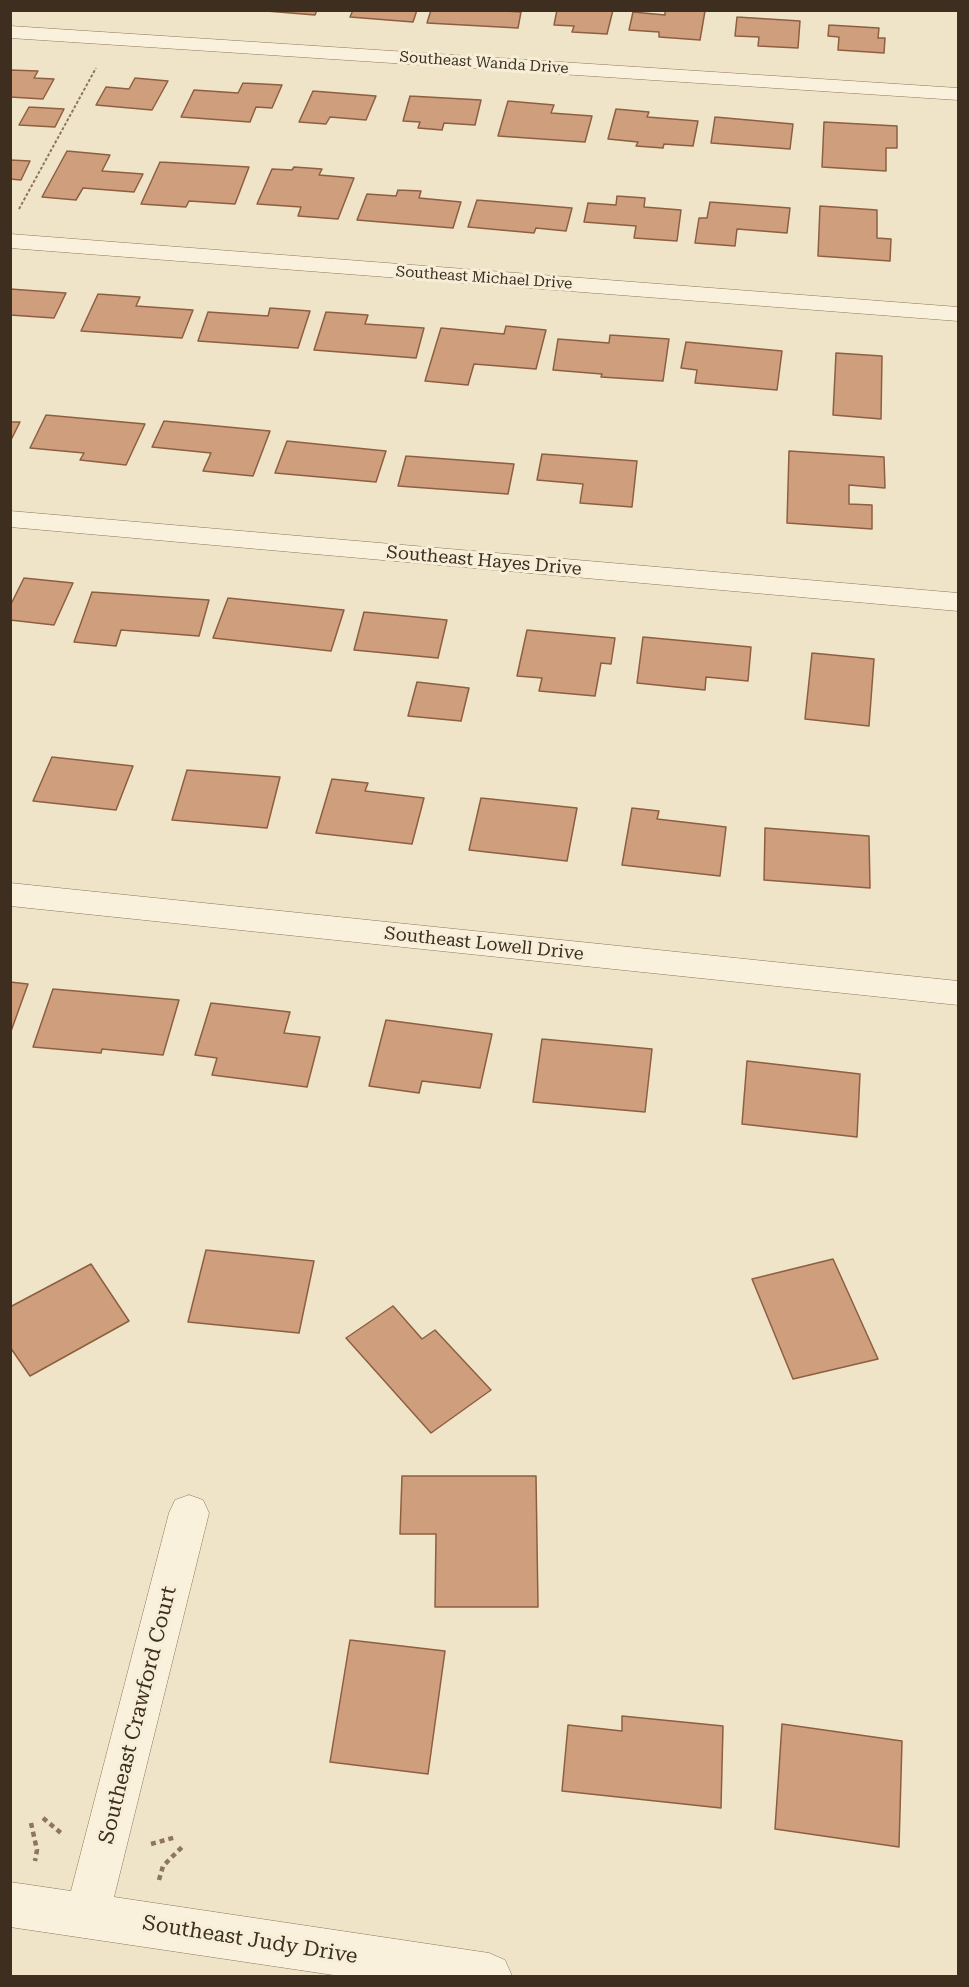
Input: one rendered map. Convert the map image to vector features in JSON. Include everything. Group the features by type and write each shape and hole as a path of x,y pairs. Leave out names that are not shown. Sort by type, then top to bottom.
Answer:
{"street":[{"name":"Southeast Wanda Drive","path":"10,32 958,94"},
{"name":"Southeast Michael Drive","path":"10,241 958,314"},
{"name":"Southeast Hayes Drive","path":"10,519 958,602"},
{"name":"Southeast Lowell Drive","path":"10,894 958,993"},
{"name":"Southeast Crawford Court","path":"87,1916 189,1513"},
{"name":"Southeast Judy Drive","path":"10,1904 489,1977"}],"path":[{"path":"15,216 112,39"}],"building":[{"path":"254,10 317,10 315,15"},
{"path":"353,10 417,10 413,22 350,17"},
{"path":"431,10 521,12 518,28 427,23"},
{"path":"557,10 613,10 607,34 572,32 574,26 554,25"},
{"path":"665,10 705,11 700,40 659,37 659,32 629,30 633,12 665,15"},
{"path":"737,17 800,21 798,48 758,46 759,37 735,36"},
{"path":"829,25 879,28 878,38 885,38 884,53 838,50 839,37 828,36"},
{"path":"10,70 38,71 34,78 54,79 43,99 10,97"},
{"path":"135,78 168,81 152,110 96,105 106,87 129,89"},
{"path":"243,83 282,85 272,108 256,107 250,122 181,117 194,90 238,93"},
{"path":"313,91 376,96 366,120 330,117 326,124 299,122"},
{"path":"410,96 481,100 475,125 444,123 442,130 418,128 420,122 403,121"},
{"path":"508,101 554,105 551,113 592,116 585,142 498,136"},
{"path":"29,107 64,109 55,127 19,125"},
{"path":"616,109 649,112 647,117 698,121 693,146 664,144 663,148 636,146 638,142 608,139"},
{"path":"715,117 793,124 790,149 711,143"},
{"path":"824,122 897,126 897,148 886,148 886,171 822,167"},
{"path":"67,151 110,155 102,171 143,174 134,192 83,188 76,200 42,197"},
{"path":"10,160 30,161 21,180 10,179"},
{"path":"160,162 249,167 235,204 189,201 186,207 141,204"},
{"path":"294,167 322,169 319,175 354,178 338,219 298,216 301,207 257,204 272,169 292,170"},
{"path":"398,190 421,191 419,198 461,202 453,228 357,220 367,194 396,196"},
{"path":"617,196 645,198 644,207 681,210 677,241 634,238 636,226 584,222 588,203 616,205"},
{"path":"477,200 572,208 566,231 536,228 534,233 468,227"},
{"path":"710,202 790,208 787,233 737,229 735,246 695,243 699,218 707,218"},
{"path":"820,206 877,210 877,238 891,239 890,261 818,256"},
{"path":"10,289 66,293 54,318 10,315"},
{"path":"98,294 140,297 136,306 193,310 182,338 81,331"},
{"path":"270,308 310,311 298,348 198,341 208,312 268,316"},
{"path":"326,312 368,315 365,324 424,328 416,358 314,350"},
{"path":"506,326 546,330 536,369 474,364 468,385 425,381 441,328 504,334"},
{"path":"610,335 669,339 663,381 601,377 602,374 553,370 558,339 609,343"},
{"path":"686,342 782,351 777,390 695,383 697,370 681,368"},
{"path":"836,353 882,356 881,419 833,415"},
{"path":"46,415 145,424 126,465 80,460 84,453 30,448"},
{"path":"164,421 270,431 253,476 203,471 211,453 152,447"},
{"path":"10,422 20,422 10,442"},
{"path":"287,441 386,451 376,482 275,473"},
{"path":"789,451 884,457 885,488 849,485 849,504 872,505 872,529 787,523"},
{"path":"542,454 637,461 632,507 580,503 583,484 537,480"},
{"path":"406,456 514,464 508,494 398,486"},
{"path":"24,578 73,583 54,625 10,620 10,606"},
{"path":"92,592 209,600 199,636 121,630 116,646 74,642"},
{"path":"228,598 344,610 331,651 213,638"},
{"path":"364,612 447,620 438,658 354,650"},
{"path":"527,630 615,638 611,664 601,663 595,696 539,691 542,678 517,676"},
{"path":"643,637 751,647 748,681 706,677 705,690 637,683"},
{"path":"812,653 874,659 869,726 805,719"},
{"path":"417,682 469,688 461,721 408,716"},
{"path":"52,757 133,766 116,810 33,801"},
{"path":"187,770 280,777 267,828 172,820"},
{"path":"332,779 368,783 365,791 424,798 412,844 316,833"},
{"path":"481,798 577,808 567,861 469,850"},
{"path":"632,808 659,811 657,819 726,827 720,876 622,865"},
{"path":"765,828 869,836 870,888 764,880"},
{"path":"10,982 28,984 10,1034"},
{"path":"53,989 179,1000 163,1055 102,1049 101,1053 33,1047"},
{"path":"211,1003 290,1012 284,1033 320,1037 307,1087 212,1075 217,1058 195,1055"},
{"path":"386,1020 492,1034 480,1088 422,1081 419,1093 369,1086"},
{"path":"542,1039 652,1049 645,1112 533,1102"},
{"path":"747,1061 860,1074 857,1137 742,1124"},
{"path":"206,1250 314,1261 299,1333 188,1322"},
{"path":"833,1259 878,1359 793,1379 752,1279"},
{"path":"91,1264 129,1321 30,1376 10,1347 10,1307"},
{"path":"393,1306 422,1339 435,1330 491,1390 431,1433 346,1338"},
{"path":"402,1476 536,1476 538,1607 435,1607 436,1534 400,1534"},
{"path":"350,1640 445,1651 428,1774 330,1762"},
{"path":"622,1716 723,1726 721,1808 562,1791 568,1725 622,1731"},
{"path":"782,1724 902,1741 899,1847 775,1829"}]}
